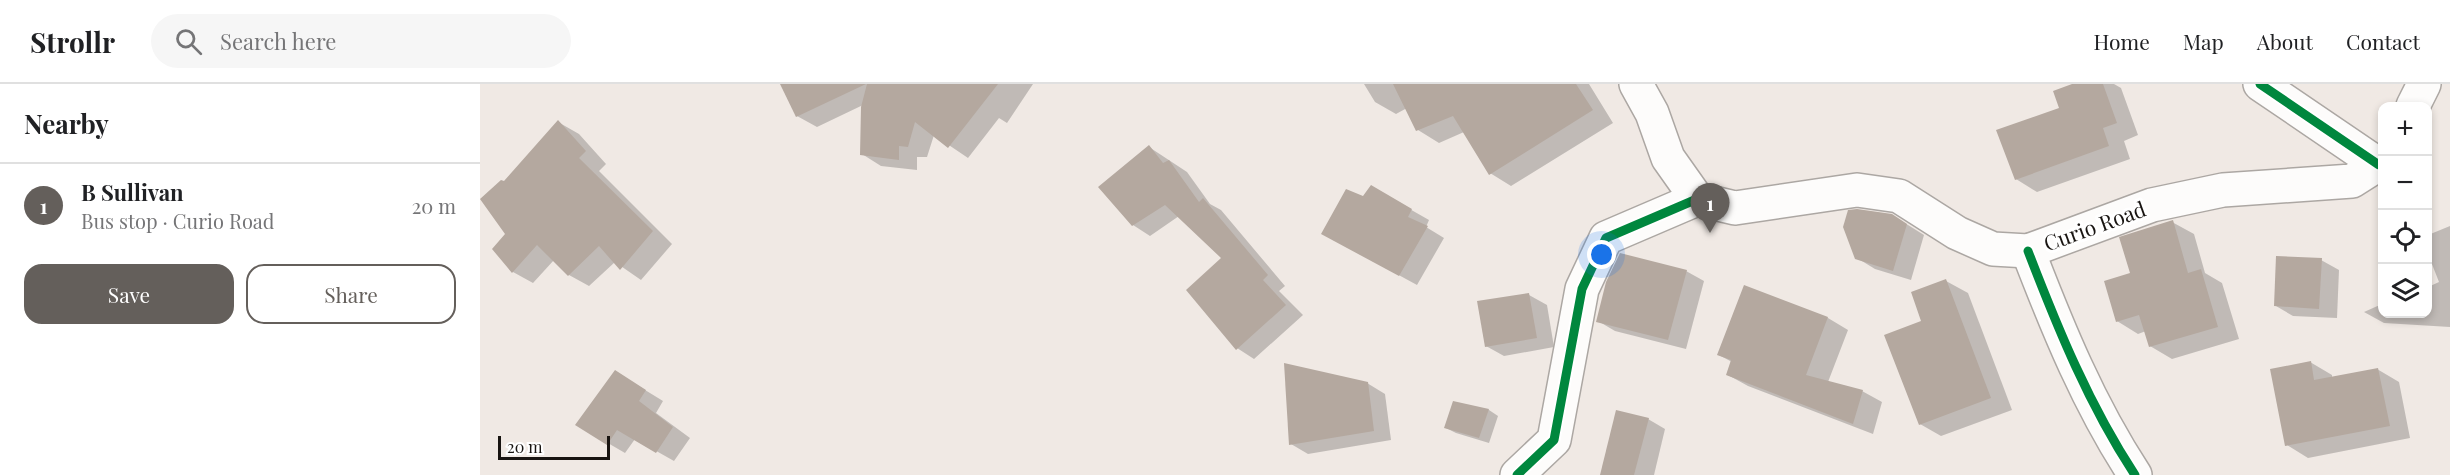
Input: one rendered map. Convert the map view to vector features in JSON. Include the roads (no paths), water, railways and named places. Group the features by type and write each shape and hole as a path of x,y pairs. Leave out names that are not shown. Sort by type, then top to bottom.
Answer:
{"main road":[{"path":"1517,475 1554,440 1582,289 1606,238 1697,199 1668,158 1652,113 1636,84"},
{"path":"2260,84 2378,162"},
{"path":"2415,102 2424,84"},
{"name":"Curio Road","path":"1697,199 1735,208 1857,190 1899,196 1957,233 1993,249 2028,251 2152,205 2223,190 2352,181 2378,166"},
{"path":"2028,251 2065,348 2110,438 2135,475"}],"place":[{"name":"B Sullivan","path":"1710,233"}]}
